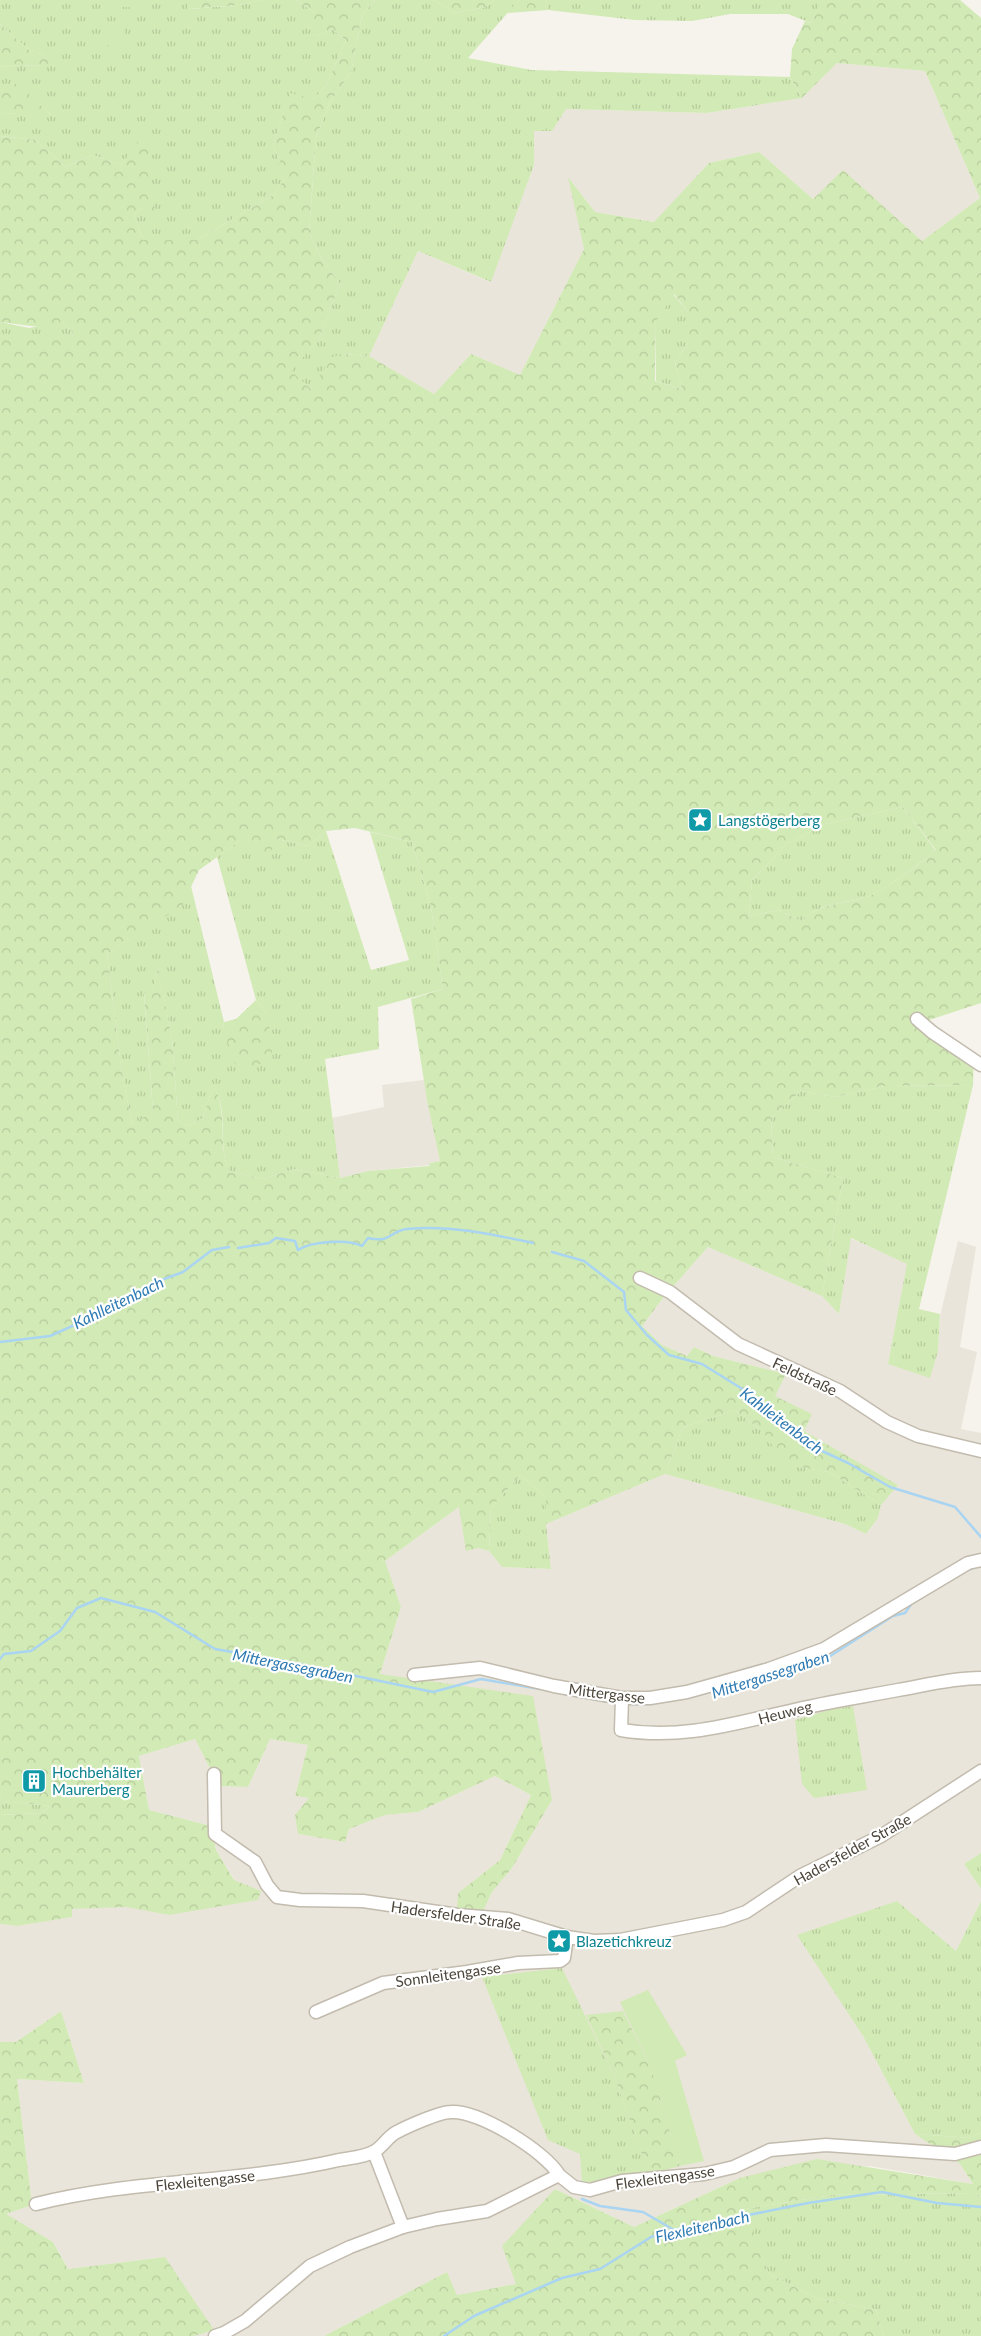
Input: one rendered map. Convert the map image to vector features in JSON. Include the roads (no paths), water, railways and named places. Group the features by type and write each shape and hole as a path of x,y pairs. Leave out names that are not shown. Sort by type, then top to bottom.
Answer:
{"street":[{"path":"918,1019 932,1032 981,1065"},
{"name":"Feldstraße","path":"640,1278 670,1292 738,1344 840,1391 887,1422 918,1436 981,1451"},
{"name":"Mittergasse","path":"414,1675 480,1668 554,1686 622,1698 650,1698 688,1692 800,1659 824,1649 968,1563 981,1560"},
{"name":"Heuweg","path":"622,1698 621,1730 638,1733 678,1734 718,1729 821,1703 934,1683 981,1678"},
{"name":"Hadersfelder Straße","path":"214,1774 215,1834 255,1862 267,1885 276,1896 300,1900 363,1901 458,1916 508,1919 567,1937 594,1941 620,1940 723,1920 746,1912 800,1876 881,1836 981,1771"},
{"name":"Sonnleitengasse","path":"316,2012 383,1983 518,1963 560,1961 564,1958 567,1937"},
{"name":"Flexleitengasse","path":"36,2204 65,2197 101,2192 298,2170 374,2152 394,2134 418,2122 451,2112 476,2117 525,2142 555,2167 560,2175 574,2187 590,2190 622,2181 704,2174 734,2167 770,2150 826,2144 955,2154 981,2147"},
{"path":"374,2152 404,2227"},
{"path":"215,2336 245,2321 310,2266 350,2247 404,2227 437,2218 488,2211 560,2175"}],"waterway":[{"name":"Kahlleitenbach","path":"238,1248 269,1243 276,1238 295,1241 298,1250 330,1242 348,1242 362,1246 368,1238 382,1239 401,1230 423,1228 470,1231 533,1243"},
{"name":"Kahlleitenbach","path":"0,1342 50,1336 79,1323 102,1308 152,1289 159,1281 183,1272 212,1250 229,1247"},
{"name":"Kahlleitenbach","path":"552,1252 584,1261 624,1292 626,1310 647,1335 669,1355 702,1364 757,1398 809,1445 848,1463 890,1487 955,1507 981,1537"},
{"name":"Mittergassegraben","path":"965,1571 976,1567"},
{"name":"Mittergassegraben","path":"0,1659 4,1654 31,1651 60,1631 77,1608 101,1598 155,1612 215,1649 284,1661 433,1692 481,1679 540,1689"},
{"name":"Mittergassegraben","path":"786,1669 827,1658 893,1616 905,1613 912,1603"},
{"name":"Mittergassegraben","path":"691,1697 757,1679"},
{"name":"Mittergassegraben","path":"564,1694 615,1703"},
{"name":"Mittergassegraben","path":"632,1704 651,1704"},
{"name":"Flexleitenbach","path":"444,2336 474,2316 562,2278 600,2269 651,2237 674,2230 808,2203 882,2192 937,2203 981,2207"},
{"path":"582,2199 600,2206 643,2212 674,2230"}],"place":[{"name":"Langstögerberg","path":"700,820"},
{"name":"Hochbehälter Maurerberg","path":"34,1781"},
{"name":"Blazetichkreuz","path":"559,1941"}]}
